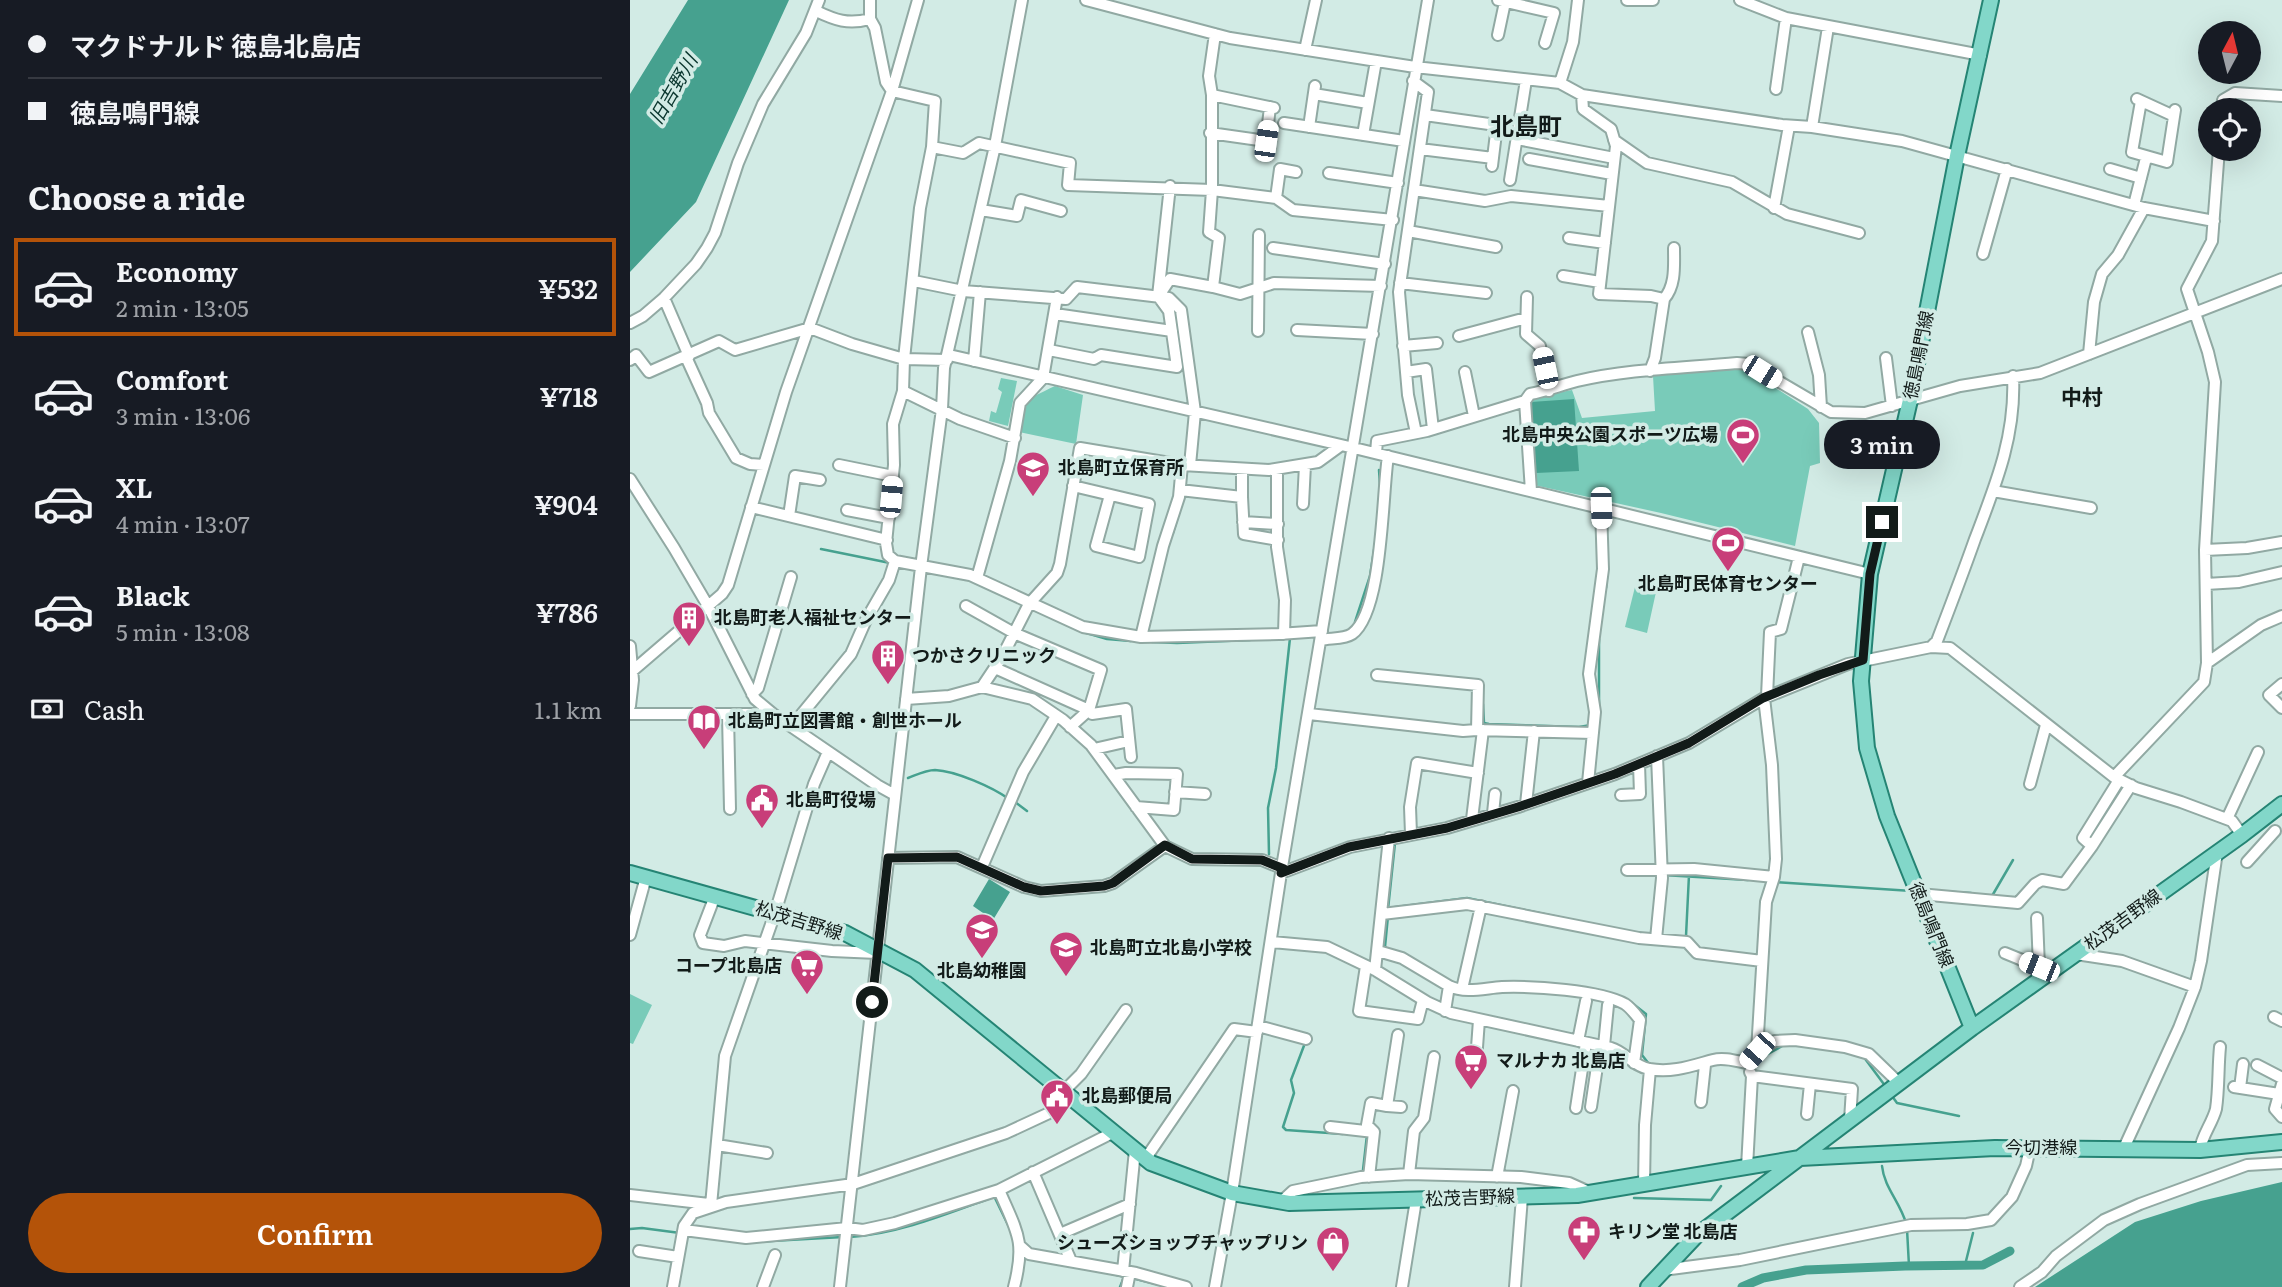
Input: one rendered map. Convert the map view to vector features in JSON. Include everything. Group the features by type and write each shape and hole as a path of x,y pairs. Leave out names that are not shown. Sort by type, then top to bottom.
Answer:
{"main road":[{"name":"徳島鳴門線","path":"1972,1028 1887,816 1867,748 1861,681 1870,574 1910,400 1957,156 1992,0"},
{"name":"松茂吉野線","path":"630,873 845,933 915,970 1151,1163 1232,1193 1281,1202 1522,1197 1592,1194 1800,1158 1972,1028 2041,972 2076,954 2282,804"},
{"name":"今切港線","path":"1800,1158 2030,1148 2200,1150 2282,1142"},
{"path":"1648,1287 1696,1236 1800,1158"}],"street":[{"path":"870,0 870,19 875,28 886,82 892,91 935,101 932,147 920,208 903,391 893,424 888,555 895,561 977,578 1083,627 1141,637 1284,634 1350,636 1360,627 1367,611 1378,554 1388,456"},
{"path":"631,672 722,594 728,585 764,465 892,91 918,0"},
{"path":"840,1287 921,567 942,409 944,368 995,145 1022,0"},
{"path":"1086,0 1215,34 1305,50 1415,68 1560,83 1582,95 1902,141 2139,206 2214,221"},
{"path":"1305,50 1316,0"},
{"path":"1215,1287 1428,0"},
{"path":"1560,83 1573,42 1578,0"},
{"path":"1627,0 1653,0"},
{"path":"1740,0 1786,18 1981,55"},
{"path":"1498,35 1502,1 1554,13 1545,43"},
{"path":"630,323 664,298 696,264 711,241 738,163 763,104 806,33 817,5 841,22 857,23 870,19"},
{"path":"1776,89 1786,18"},
{"path":"1812,127 1828,27"},
{"path":"1213,286 1219,238 1209,232 1212,95 1209,76 1215,34"},
{"path":"1363,135 1376,61"},
{"path":"1510,180 1526,80"},
{"path":"1413,81 1428,92 1399,292 1406,372 1416,433"},
{"path":"1309,127 1314,90 1368,103"},
{"path":"2226,98 2235,93 2282,93"},
{"path":"1210,133 1266,141 1273,108 1212,95"},
{"path":"1582,95 1583,109 1611,129 1614,140 1599,294 1664,299"},
{"path":"2138,99 2175,113 2167,162 2146,158 2132,152 2138,99"},
{"path":"1420,149 1492,162 1500,126 1425,115"},
{"path":"1284,123 1405,141"},
{"path":"1774,208 1789,126"},
{"path":"1517,139 1614,158"},
{"path":"1614,140 1647,163 1732,182 1787,214 1859,233"},
{"path":"932,147 963,153 979,143 1070,163 1068,185 1170,186 1212,190 1276,198 1293,210 1393,220"},
{"path":"2089,354 2094,302 2102,274 2118,255 2139,206 2146,158"},
{"path":"1529,159 1612,174"},
{"path":"2092,846 2083,838 2117,778 2204,682 2207,663 2205,550 2215,382 2187,289 2212,241 2218,161"},
{"path":"1276,198 1280,169 1296,172"},
{"path":"1983,254 2007,169"},
{"path":"2110,169 2141,178"},
{"path":"1329,173 1398,183"},
{"path":"1049,350 1094,359 1101,355 1177,367 1169,311 1158,296 1170,186"},
{"path":"1414,190 1485,201 1511,195 1609,205"},
{"path":"981,210 1017,216 1021,200 1061,211"},
{"path":"1408,231 1496,247"},
{"path":"1258,331 1259,235"},
{"path":"1569,238 1605,243"},
{"path":"1273,248 1385,264"},
{"path":"1650,371 1655,358 1664,299 1671,291 1674,248"},
{"path":"1563,276 1600,282"},
{"path":"1158,296 1170,279 1213,286 1240,294 1274,283 1381,286"},
{"path":"1376,453 1377,441 1433,429 1525,401 1530,394 1576,382 1650,371 1737,363 1749,364 1821,407 1840,414 1865,414 1960,386 2040,373 2282,279"},
{"path":"914,281 963,291 1066,299 1077,287 1169,298 1181,310 1195,412 1183,490 1141,637"},
{"path":"1400,284 1486,293"},
{"path":"974,361 980,292"},
{"path":"977,578 1015,438 1020,403 1043,378 1058,297"},
{"path":"1527,297 1526,334 1540,346 1549,391"},
{"path":"664,298 708,403 709,413 736,458 750,464 764,465"},
{"path":"1055,314 1172,331"},
{"path":"1459,337 1526,318"},
{"path":"630,359 636,355 649,372 719,341 735,350 810,328 904,359 948,357 974,361 1376,453 1870,574"},
{"path":"1297,330 1373,334"},
{"path":"1808,332 1819,375 1821,407"},
{"path":"1403,346 1437,342"},
{"path":"1886,358 1892,406"},
{"path":"1406,372 1426,369 1433,429"},
{"path":"1465,372 1474,416"},
{"path":"1931,647 1937,640 1993,491 2011,431 2015,401 2013,376"},
{"path":"903,391 960,419 1015,438"},
{"path":"1525,401 1531,491"},
{"path":"982,687 1029,604 1057,573 1080,448 1186,465 1277,469 1318,462 1340,446"},
{"path":"839,465 892,476"},
{"path":"1303,504 1304,465"},
{"path":"1241,469 1244,534 1278,540"},
{"path":"1277,469 1278,540 1285,600 1284,634"},
{"path":"789,516 795,476 820,480"},
{"path":"630,479 708,606 752,694 774,714 895,795"},
{"path":"1073,486 1149,504 1139,557 1096,546 1110,495"},
{"path":"1183,490 1242,497"},
{"path":"1993,491 2091,508"},
{"path":"751,507 887,540"},
{"path":"1588,783 1595,712 1589,674 1602,569 1601,508"},
{"path":"847,510 889,518"},
{"path":"1243,522 1278,524"},
{"path":"2205,550 2246,548 2282,542"},
{"path":"1757,1051 1766,902 1774,877 1776,859 1774,795 1765,697 1770,632 1781,629 1799,557"},
{"path":"792,726 850,654 889,580 895,561"},
{"path":"2206,584 2239,582 2282,572"},
{"path":"752,694 758,688 791,577"},
{"path":"966,606 1014,633 1101,670 1089,710 1070,727"},
{"path":"2207,663 2261,625 2282,617"},
{"path":"630,646 630,706"},
{"path":"906,699 949,696 982,687 1032,699 1094,749 1165,845 1192,859 1262,860 1283,871 1349,847 1447,828 1588,783 1689,743 1765,697 1863,660 1931,647 1950,648 2117,778 2232,821 2242,835"},
{"path":"995,668 1089,710 1092,714 1126,709 1131,757"},
{"path":"1377,676 1478,685 1480,730 1472,820"},
{"path":"2282,684 2269,695 2282,708"},
{"path":"630,714 774,714"},
{"path":"1309,714 1462,731 1593,733"},
{"path":"728,715 730,809"},
{"path":"982,867 1023,772 1056,716"},
{"path":"2031,784 2046,725"},
{"path":"1527,804 1534,731"},
{"path":"1094,749 1129,741"},
{"path":"711,1205 725,1056 765,944 814,783 828,752"},
{"path":"2227,819 2258,752"},
{"path":"1656,939 1662,873 1657,756"},
{"path":"1411,834 1410,807 1417,763 1478,773"},
{"path":"1621,795 1640,794 1639,764"},
{"path":"1114,775 1177,775 1174,810 1136,807"},
{"path":"1919,894 2018,903 2042,880 2064,884 2131,785"},
{"path":"1175,792 1205,793"},
{"path":"1493,813 1495,793"},
{"path":"2247,862 2278,834 2261,819"},
{"path":"1389,838 1378,951 1359,1011 1418,1019 1423,1000"},
{"path":"888,858 957,857 1024,887 1041,891 1113,883 1165,845"},
{"path":"2124,1148 2195,987 2202,961 2217,852"},
{"path":"1627,870 1662,873 1694,869 1774,877"},
{"path":"630,935 646,877"},
{"path":"715,896 700,934 703,943 724,946 745,941 878,951"},
{"path":"1382,914 1467,904 1639,938 1687,942 1697,953 1762,961"},
{"path":"1462,989 1481,906"},
{"path":"2037,918 2041,972"},
{"path":"1272,942 1327,947 1371,968 1445,1011 1618,1050 1634,1063 1650,1069 1665,1071 1705,1065 1714,1060 1746,1063"},
{"path":"1378,951 1402,958 1448,986 1482,990 1502,987 1552,990 1604,996 1628,1005 1640,1020 1634,1063"},
{"path":"2005,953 2041,972"},
{"path":"2076,954 2122,961 2195,987"},
{"path":"1445,1011 1448,986"},
{"path":"1586,1001 1582,1042 1587,1107 1602,1046 1608,1005"},
{"path":"673,1287 684,1230 693,1213 711,1205 818,1187 853,1184 1006,1133 1047,1114 1068,1095 1126,1010"},
{"path":"1476,1061 1479,1020"},
{"path":"1127,1278 1130,1204 1140,1154 1234,1029 1257,1029 1306,1039"},
{"path":"1387,1106 1398,1035"},
{"path":"1746,1063 1757,1051 1775,1041 1795,1040 1845,1047 1869,1054 1899,1083"},
{"path":"2200,1150 2201,1140 2216,1109 2220,1047"},
{"path":"1409,1174 1414,1131 1424,1118 1434,1057"},
{"path":"1746,1063 1752,1076 1748,1167"},
{"path":"2243,1064 2237,1088 2280,1089 2275,1109 2282,1117"},
{"path":"1701,1102 1705,1065"},
{"path":"2257,1065 2282,1078"},
{"path":"1644,1185 1645,1125 1650,1069"},
{"path":"1752,1076 1852,1089 1850,1120"},
{"path":"1807,1114 1810,1084"},
{"path":"1497,1177 1513,1091"},
{"path":"1374,1132 1367,1125 1371,1103 1401,1107"},
{"path":"1330,1127 1374,1132"},
{"path":"684,1230 746,1238 846,1234 895,1223 999,1190 1114,1132"},
{"path":"1369,1177 1374,1132"},
{"path":"717,1145 767,1153"},
{"path":"1663,1270 1740,1259 1911,1225 1967,1224 1991,1220 2012,1196 2026,1166 2030,1148"},
{"path":"2020,1287 2104,1220 2247,1165 2282,1163"},
{"path":"1033,1172 1071,1261"},
{"path":"1281,1202 1293,1191 1369,1177 1409,1174 1521,1177 1569,1183 1592,1194"},
{"path":"999,1190 1020,1239 1014,1287"},
{"path":"630,1195 711,1205"},
{"path":"1514,1287 1522,1197"},
{"path":"1402,1287 1416,1200"},
{"path":"1060,1234 1130,1204"},
{"path":"1020,1246 1029,1254 1071,1261 1127,1278 1186,1287"},
{"path":"635,1250 678,1257"},
{"path":"763,1287 775,1255"}],"shaded area":[{"path":"1743,367 1808,409 1819,423 1820,463 1810,466 1795,546 1534,485 1530,398 1572,390 1582,418 1655,411 1653,376"},
{"path":"1001,378 1017,381 1008,426 989,421 991,411 996,413 1002,392 998,389"},
{"path":"1055,386 1083,395 1076,444 1019,432 1027,402"},
{"path":"1635,587 1656,592 1647,633 1625,627"},
{"path":"630,994 652,1005 633,1044 630,1043"}],"water":[{"name":"旧吉野川","path":"688,0 789,0 696,202 630,272 630,94"},
{"path":"1574,399 1579,471 1536,473 1531,402"},
{"path":"989,879 1010,892 993,920 973,906"},
{"path":"2282,1182 2282,1287 2035,1287 2135,1222 2201,1201"}],"waterway":[{"path":"1379,470 1380,485"},
{"path":"1173,533 1182,503"},
{"path":"1355,622 1370,576 1375,544"},
{"path":"821,549 890,563"},
{"path":"1606,588 1608,567"},
{"path":"1083,632 1107,639 1131,641"},
{"path":"1269,854 1268,808 1276,768 1290,638"},
{"path":"1599,639 1599,706"},
{"path":"1152,642 1250,640"},
{"path":"1483,704 1484,723 1489,724 1579,727 1591,725"},
{"path":"908,778 928,771 944,771 974,780 1009,799"},
{"path":"1015,802 1027,811"},
{"path":"1388,909 1395,843"},
{"path":"1992,896 2013,860"},
{"path":"1663,875 1748,880"},
{"path":"1684,938 1689,875"},
{"path":"1775,882 1912,891"},
{"path":"1953,892 1971,893"},
{"path":"1388,908 1467,898 1568,919"},
{"path":"1388,916 1385,947 1388,949"},
{"path":"1632,1003 1646,1014 1642,1055 1649,1064"},
{"path":"1305,1043 1291,1080 1294,1093 1283,1127 1286,1130 1343,1134"},
{"path":"1758,1056 1766,1055 1784,1045"},
{"path":"1737,1056 1751,1056"},
{"path":"1863,1056 1886,1087"},
{"path":"1892,1096 1897,1103 1959,1116"},
{"path":"1363,1170 1367,1135"},
{"path":"1882,1166 1883,1174 1906,1223"},
{"path":"1634,1198 1711,1200 1721,1186"},
{"path":"994,1196 1009,1227"},
{"path":"850,1237 903,1228 988,1199"},
{"path":"630,1229 680,1233"},
{"path":"1907,1229 1909,1266"},
{"path":"1965,1265 1973,1233"},
{"path":"752,1242 843,1237"},
{"path":"1742,1287 1763,1278 1806,1270 1983,1265 2010,1251"},
{"path":"1108,1273 1125,1277"},
{"path":"1120,1287 1124,1277"},
{"path":"1132,1278 1156,1284"}],"place":[{"name":"北島中央公園スポーツ広場","path":"1743,465"},
{"name":"北島町立保育所","path":"1033,498"},
{"name":"北島町民体育センター","path":"1728,573"},
{"name":"北島町老人福祉センター","path":"689,648"},
{"name":"つかさクリニック","path":"888,686"},
{"name":"北島町立図書館・創世ホール","path":"704,751"},
{"name":"北島町役場","path":"762,830"},
{"name":"北島幼稚園","path":"982,960"},
{"name":"北島町立北島小学校","path":"1066,978"},
{"name":"コープ北島店","path":"807,996"},
{"name":"マルナカ 北島店","path":"1471,1091"},
{"name":"北島郵便局","path":"1057,1126"},
{"name":"キリン堂 北島店","path":"1584,1262"},
{"name":"シューズショップチャップリン","path":"1333,1273"}],"district":[{"name":"北島町","path":"1526,127"},
{"name":"中村","path":"2082,398"}],"route":[{"path":"872,1002 888,858 957,857 1024,887 1041,891 1113,883 1165,845 1192,859 1262,860 1284,869 1281,873 1349,847 1447,828 1527,804 1615,774 1689,743 1763,698 1863,660 1870,574 1882,522"}]}
